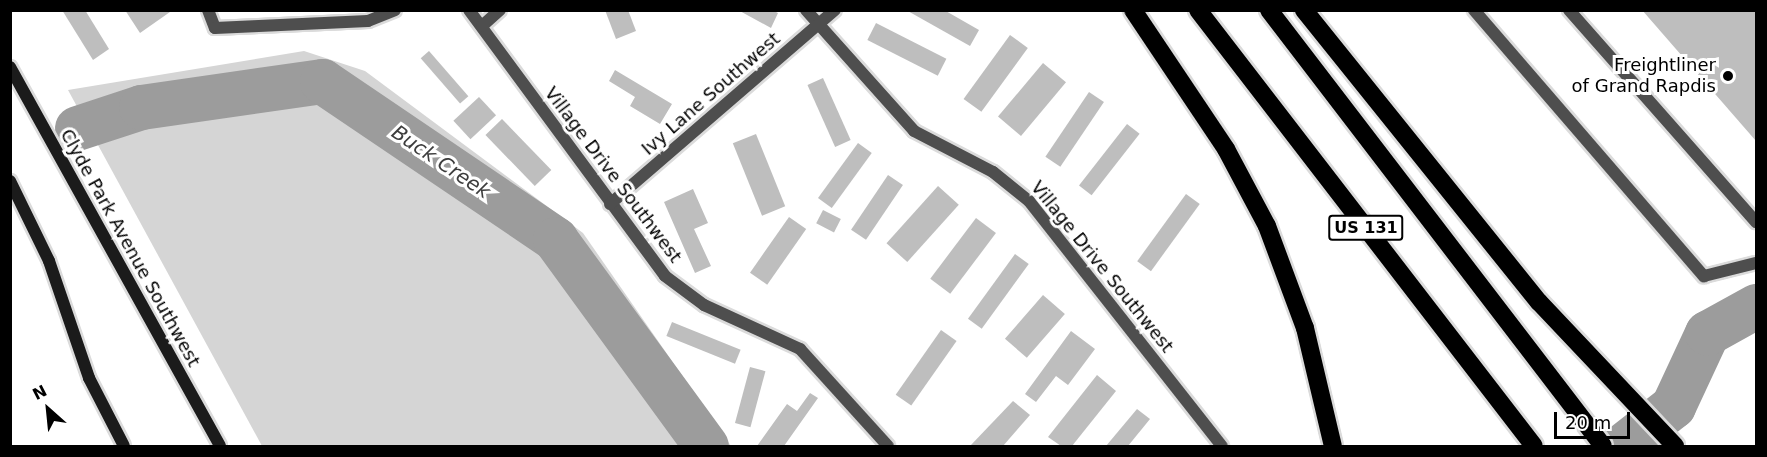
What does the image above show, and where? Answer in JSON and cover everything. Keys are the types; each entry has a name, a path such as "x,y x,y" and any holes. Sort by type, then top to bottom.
{"highway":[{"path":"1133,10 1254,197 1305,328 1333,447"},
{"name":"US 131","path":"1198,10 1534,447"},
{"name":"US 131","path":"1269,10 1598,440"},
{"path":"1304,10 1539,302 1675,447"}],"main road":[{"name":"Clyde Park Avenue Southwest","path":"10,67 220,447"},
{"path":"10,181 49,261 89,378 124,447"}],"street":[{"path":"208,10 215,28 368,21 395,10"},
{"name":"Village Drive Southwest","path":"470,10 610,204 673,284 704,305 800,350 888,447"},
{"path":"482,26 500,10"},
{"name":"Village Drive Southwest","path":"806,10 914,131 993,172 1029,201 1222,447"},
{"name":"Ivy Lane Southwest","path":"610,204 835,10"},
{"path":"1474,10 1704,276 1756,263"},
{"path":"1569,10 1756,222"}],"shaded area":[{"path":"304,51 365,71 583,233 731,446 262,446 68,90"}],"building":[{"path":"62,10 85,10 109,49 93,60"},
{"path":"125,10 168,10 170,12 140,33"},
{"path":"605,10 628,10 636,31 616,39"},
{"path":"738,10 772,10 778,13 771,28"},
{"path":"906,10 944,10 979,30 970,46"},
{"name":"Freightliner of Grand Rapdis","path":"1642,10 1756,10 1756,141"},
{"path":"876,23 946,59 938,76 867,40"},
{"path":"1010,35 1028,48 981,112 964,99"},
{"path":"429,51 468,96 460,103 421,58"},
{"path":"1043,63 1066,82 1021,136 998,117"},
{"path":"615,70 672,104 660,124 630,106 635,97 609,81"},
{"path":"823,78 851,140 835,147 807,85"},
{"path":"1089,92 1104,102 1060,167 1045,157"},
{"path":"479,97 496,115 470,139 453,121"},
{"path":"502,119 551,170 535,186 485,135"},
{"path":"1127,124 1140,134 1092,195 1079,185"},
{"path":"756,134 785,206 762,216 733,143"},
{"path":"858,143 872,153 832,208 818,198"},
{"path":"888,175 903,185 866,240 851,230"},
{"path":"938,186 959,205 907,262 886,243"},
{"path":"693,189 708,223 694,229 711,266 695,273 664,202"},
{"path":"1186,194 1200,204 1151,271 1137,261"},
{"path":"823,210 841,219 834,232 816,223"},
{"path":"789,217 806,229 767,285 750,273"},
{"path":"976,218 996,233 950,294 930,279"},
{"path":"1015,254 1029,264 982,329 968,319"},
{"path":"1043,295 1065,314 1027,358 1005,339"},
{"path":"672,322 741,350 735,364 666,336"},
{"path":"941,330 957,341 911,406 896,395"},
{"path":"1071,331 1095,349 1068,385 1056,376 1036,402 1025,394"},
{"path":"750,367 765,371 750,427 735,423"},
{"path":"1097,375 1116,391 1072,446 1061,446 1048,437"},
{"path":"810,393 818,398 784,446 757,446 787,404 797,411"},
{"path":"1013,401 1030,415 1003,446 970,446"},
{"path":"1137,409 1150,419 1128,446 1106,446"}],"waterway":[{"name":"Buck Creek","path":"77,128 141,107 322,81 555,239 706,446"},
{"name":"Buck Creek","path":"1622,446 1673,406 1707,333 1756,306"}],"place":[{"name":"Freightliner of Grand Rapdis","path":"1728,76"}]}
